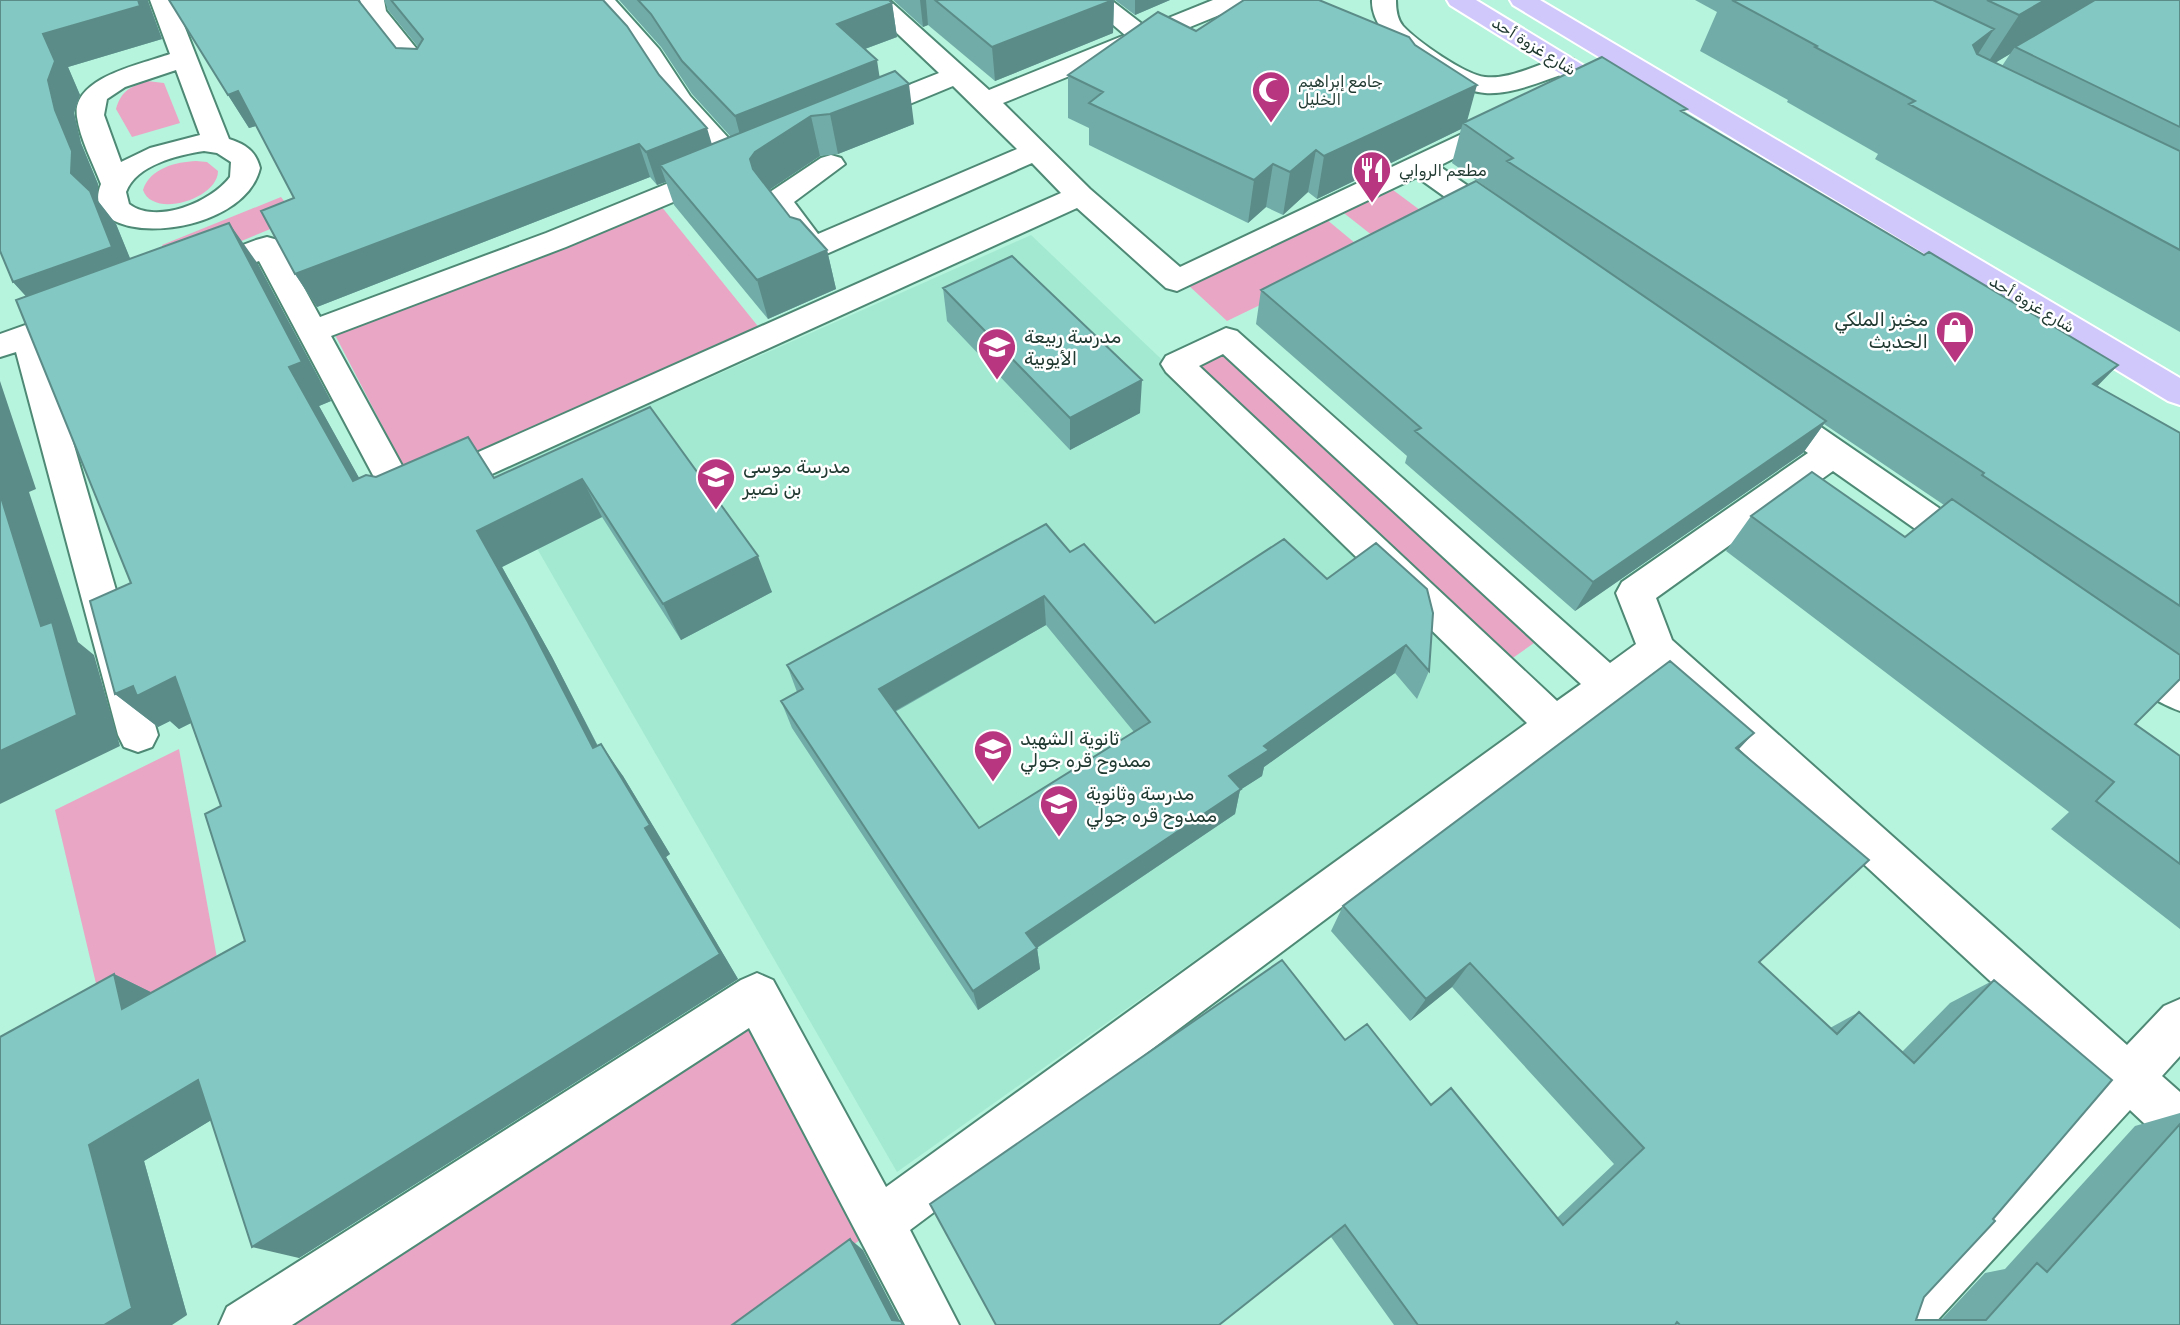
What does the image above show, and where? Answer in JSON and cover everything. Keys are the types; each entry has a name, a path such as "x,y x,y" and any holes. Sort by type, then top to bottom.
{"main road":[{"name":"شارع غزوة أحد","path":"1459,0 1638,110"},
{"name":"شارع غزوة أحد","path":"1522,0 2180,393"}],"street":[{"path":"162,0 217,144"},
{"path":"372,0 374,12 424,74"},
{"path":"313,331 556,240 752,160 680,101 650,54 601,0"},
{"path":"874,0 985,101 1080,195 1177,281 1419,165 1577,73"},
{"path":"1096,0 1144,38"},
{"path":"985,101 1235,0"},
{"path":"1384,0 1383,9 1393,29 1439,63 1484,86 1577,73"},
{"path":"116,185 90,116 95,96 116,81 185,58"},
{"path":"841,123 957,75"},
{"path":"189,144 217,144 233,148 243,155 248,164 239,187 208,209 144,233 116,207 112,197 116,185 139,162 189,144"},
{"path":"831,164 777,200 813,248 1036,151"},
{"path":"1419,165 1522,237"},
{"path":"171,283 267,247 403,500 1080,195"},
{"path":"111,305 13,341 138,735"},
{"path":"1555,725 1177,364 1226,339 1609,685"},
{"path":"1741,389 2001,570"},
{"path":"1833,453 1635,593 1657,650 2127,1079 2180,1124"},
{"path":"2102,640 2180,694"},
{"path":"878,1223 1657,650"},
{"path":"245,1325 757,996 933,1325"},
{"path":"1897,1325 2180,1022"}],"shaded area":[{"path":"147,81 164,83 180,123 132,137 116,109 127,90"},
{"path":"207,162 218,171 208,190 184,202 171,204 149,199 143,190 151,176 172,165"},
{"path":"1389,187 1436,222 1387,247 1340,210"},
{"path":"281,197 297,218 176,268 162,245"},
{"path":"661,206 761,330 412,483 334,333"},
{"path":"1326,219 1367,253 1227,321 1187,284"},
{"path":"1031,235 1537,717 897,1172 494,474"},
{"path":"1223,348 1544,636 1507,662 1187,366"},
{"path":"179,749 221,980 107,1030 55,810"},
{"path":"752,1020 867,1235 741,1325 266,1325"}],"building":[{"path":"0,0 138,0 140,6 43,34 55,61 48,80 55,110 72,151 71,173 90,191 112,247 13,282 0,251"},
{"path":"169,0 358,0 396,48 417,49 423,39 391,0 603,0 627,26 659,75 707,128 646,152 639,144 295,274 261,211 294,198 238,91 228,95"},
{"path":"638,0 889,0 892,3 837,24 877,60 735,116 682,61 651,14"},
{"path":"935,0 1113,0 992,47"},
{"name":"جامع إبراهيم الخليل","path":"1244,0 1319,0 1409,37 1415,45 1477,85 1324,156 1316,150 1290,172 1273,164 1254,180 1089,103 1103,92 1068,75 1158,12 1196,31"},
{"path":"1732,0 1933,0 1994,29 1973,45 1977,54 2180,151 2180,250 1909,104 1915,101"},
{"path":"1987,0 2045,0 2019,15"},
{"path":"2095,0 2180,0 2180,127 2015,47"},
{"path":"1602,57 1687,109 1681,111 1924,255 1929,252 2118,365 2093,384 2180,433 2180,606 1982,475 1984,473 1507,161 1513,158 1463,123"},
{"path":"895,71 909,84 830,114 811,116 755,152 750,159 753,169 790,217 800,220 827,250 757,280 660,165"},
{"path":"1476,181 1826,421 1593,582 1415,431 1421,428 1261,290"},
{"path":"229,223 302,362 289,367 353,481 366,475 376,477 468,437 494,478 650,407 758,556 663,604 582,479 477,531 593,748 601,744 650,825 645,828 720,954 252,1247 198,1080 89,1145 132,1308 104,1325 0,1325 0,1037 114,974 122,1009 245,941 205,814 221,806 175,677 137,696 133,686 115,694 90,601 131,583 16,300"},
{"path":"1012,256 1142,380 1070,418 943,288"},
{"path":"1812,472 1905,537 1952,499 2180,655 2180,679 2135,724 2180,756 2180,864 2096,801 2114,782 1751,516"},
{"path":"0,494 41,626 52,622 77,715 0,751"},
{"path":"1046,524 1070,552 1084,544 1155,623 1284,539 1327,579 1376,543 1427,589 1433,613 1429,671 1406,645 1264,746 1269,750 1229,776 1241,789 1026,933 1037,948 973,991 781,701 803,689 787,665","holes":["1044,596 1150,722 979,828 879,689"]},
{"path":"1670,661 1754,733 1736,748 1869,860 1759,962 1837,1034 1859,1012 1914,1063 1994,980 2112,1080 1993,1219 1995,1221 1924,1297 1916,1320 1986,1320 2037,1263 2047,1272 2180,1124 2180,1325 1680,1325 1677,1322 1675,1325 1418,1325 1345,1225 1219,1325 996,1325 930,1204 1282,960 1345,1040 1367,1024 1431,1105 1451,1088 1563,1225 1644,1148 1470,963 1426,999 1343,906"},
{"path":"850,1239 892,1320 901,1321 903,1325 732,1325"}],"place":[{"name":"جامع إبراهيم الخليل","path":"1271,124"},
{"name":"مطعم الروابي","path":"1372,204"},
{"name":"مخبز الملكي الحديث","path":"1955,364"},
{"name":"مدرسة ربيعة الأيوبية","path":"997,381"},
{"name":"مدرسة موسى بن نصير","path":"716,511"},
{"name":"ثانوية الشهيد ممدوح قره جولي","path":"993,783"},
{"name":"مدرسة وثانوية ممدوح قره جولي","path":"1059,838"}]}
